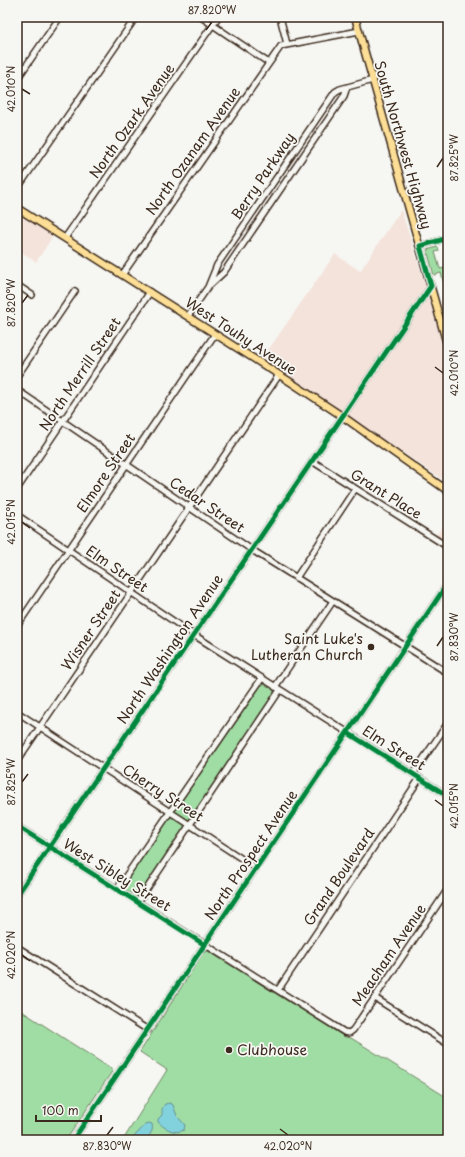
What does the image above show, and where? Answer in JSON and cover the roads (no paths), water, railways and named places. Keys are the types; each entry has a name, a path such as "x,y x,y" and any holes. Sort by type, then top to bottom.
{"main road":[{"name":"South Northwest Highway","path":"355,17 447,340 448,348"},
{"name":"West Touhy Avenue","path":"17,208 188,316 342,416 448,491"}],"street":[{"path":"17,79 60,17"},
{"path":"17,189 136,17"},
{"path":"201,17 269,63"},
{"name":"North Ozark Avenue","path":"65,238 218,17"},
{"path":"280,17 287,44 359,30"},
{"name":"North Ozanam Avenue","path":"122,275 281,46 287,44"},
{"name":"Berry Parkway","path":"208,287 217,265 335,92 373,80"},
{"name":"Berry Parkway","path":"188,316 208,287 224,272 344,96 347,87"},
{"path":"420,246 448,238"},
{"path":"17,285 32,295"},
{"name":"North Washington Avenue","path":"17,895 431,286"},
{"path":"17,376 75,291"},
{"name":"North Merrill Street","path":"17,489 150,292"},
{"name":"Elmore Street","path":"17,626 215,334"},
{"name":"Wisner Street","path":"17,760 279,375"},
{"name":"Cedar Street","path":"17,390 252,550 448,673"},
{"name":"Grant Place","path":"312,461 448,547"},
{"path":"296,578 356,489"},
{"name":"Elm Street","path":"17,515 194,635 448,796"},
{"name":"North Prospect Avenue","path":"73,1140 448,583"},
{"path":"138,902 333,601"},
{"path":"117,890 262,678"},
{"name":"Cherry Street","path":"17,712 256,868"},
{"path":"413,774 448,723"},
{"name":"Grand Boulevard","path":"278,990 420,778"},
{"name":"West Sibley Street","path":"17,826 344,1032 349,1033"},
{"name":"Meacham Avenue","path":"349,1033 354,1030 448,889"},
{"path":"17,947 148,1030"},
{"path":"375,998 446,1042 448,1035"}],"water":[{"path":"170,1103 173,1105 177,1116 185,1125 184,1130 177,1132 173,1131 158,1122 165,1104"},
{"path":"146,1124 152,1124 152,1129 147,1140 131,1140"}],"place":[{"name":"Saint Luke's Lutheran Church","path":"371,647"},
{"name":"Clubhouse","path":"229,1050"}]}
